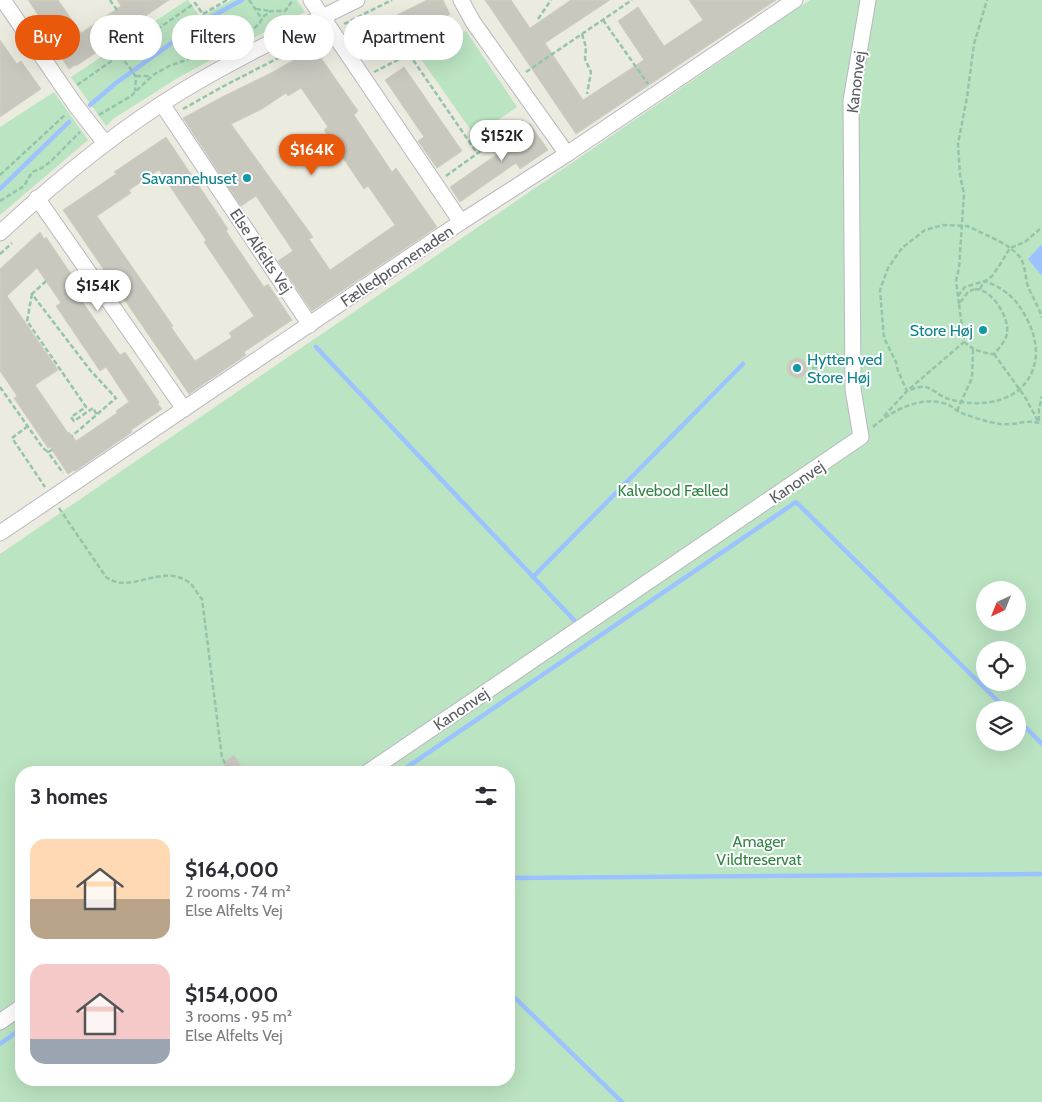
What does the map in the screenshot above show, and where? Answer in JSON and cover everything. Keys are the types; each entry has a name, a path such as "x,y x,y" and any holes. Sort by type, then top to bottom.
{"street":[{"path":"3,0 76,106 105,143"},
{"path":"311,0 320,15"},
{"path":"328,15 357,0"},
{"path":"461,0 474,22 567,154"},
{"name":"Fælledpromenaden","path":"0,533 794,0"},
{"name":"Kanonvej","path":"377,766 861,438 853,389 851,101 868,0"},
{"path":"334,35 462,222"},
{"path":"0,232 37,198 105,143 162,104 213,73 264,47"},
{"name":"Else Alfelts Vej","path":"162,104 310,324"},
{"path":"37,198 184,409"},
{"path":"0,1022 15,1011"}],"path":[{"path":"110,0 117,10"},
{"path":"162,25 195,1 203,14 228,0"},
{"path":"249,0 262,19"},
{"path":"256,9 271,12 285,11 293,0"},
{"path":"538,19 551,0"},
{"path":"514,80 632,0"},
{"path":"987,0 974,44 968,97 958,144 960,175 964,194 959,268 956,281 964,342 972,349 982,353 994,354 1019,388 1040,424"},
{"path":"254,28 264,16 271,12"},
{"path":"603,20 655,95"},
{"path":"463,27 474,22"},
{"path":"582,34 586,47 585,59 591,72 587,94"},
{"path":"0,175 76,106 76,86 113,60"},
{"path":"123,60 136,76 134,93"},
{"path":"99,115 134,93 152,76 187,60"},
{"path":"364,77 397,60"},
{"path":"413,60 477,154"},
{"path":"136,76 152,76"},
{"path":"436,183 536,111"},
{"path":"0,200 24,186 32,172 50,162 81,131"},
{"path":"907,391 884,338 880,290 894,257 924,230 943,225 961,226 974,229 1010,248 1020,258 1026,273 1028,288 1036,300 1042,318"},
{"path":"958,296 965,286 985,281 992,276 1010,248 1025,242 1042,227"},
{"path":"907,391 921,387 928,388 948,399 971,404 996,402 1019,388 1030,377 1036,349 1031,328 1016,301 1007,292 985,281"},
{"path":"959,304 968,292 980,289 985,281"},
{"path":"46,282 32,294 27,322 86,407 71,417 74,421 93,408 97,415"},
{"path":"980,289 995,301 1007,325 1007,335 1002,345 994,354"},
{"path":"32,294 90,370 116,398 72,436"},
{"path":"861,438 884,417 907,391 964,342"},
{"path":"812,368 830,365 845,346 853,347"},
{"path":"957,411 972,378 972,349"},
{"path":"0,387 43,448 50,451 71,485"},
{"path":"1040,424 1039,409 1042,396"},
{"path":"884,417 905,407 933,402 948,404 957,411 1000,424 1040,424"},
{"path":"28,426 12,438 106,577 113,582 125,584 168,574 188,581 202,599 222,758 226,766"}],"green space":[{"path":"188,0 199,15 172,15 172,60 210,60 176,79 113,119 106,126 71,77 97,60 162,60 162,17"},
{"path":"232,0 297,0 305,12 299,15 264,15 264,32 254,38 254,15 204,15"},
{"name":"Kalvebod Fælled","path":"810,0 1042,0 1042,1102 0,1102 0,554"},
{"path":"466,31 517,107 475,136 422,60 463,60 463,32"},
{"path":"54,92 88,140 0,215 0,127"}],"water":[{"path":"1042,244 1042,276 1028,259"}],"building":[{"path":"28,0 58,0 68,15 38,15"},
{"path":"117,0 169,0 147,15 108,15 121,6"},
{"path":"427,0 443,0 450,14 448,15 397,15"},
{"path":"485,0 511,0 530,28 571,0 610,0 545,43 583,100 644,60 618,21 638,7 664,46 703,20 689,0 776,0 576,134"},
{"path":"90,27 90,57 69,69 63,60 80,60 80,32 81,33"},
{"path":"0,40 17,64 21,61 41,89 0,117"},
{"name":"Savannehuset","path":"294,60 322,60 358,111 354,115 392,172 396,168 437,227 312,311 278,261 293,251 256,196 241,206 183,118","holes":["301,88 328,127 324,130 364,189 368,186 395,225 330,270 309,239 313,237 231,124 262,109 286,93 288,96"]},
{"path":"404,67 462,151 437,168 418,141 424,137 385,80"},
{"path":"530,124 548,150 520,169 516,163 460,202 450,187 506,148 503,143"},
{"path":"166,137 228,229 226,231 264,287 268,284 292,320 244,352 246,355 189,394 63,210 116,174 114,172","holes":["159,170 206,240 204,242 254,316 229,333 232,337 195,361 97,216 131,193 129,190"]},
{"path":"40,232 44,239 46,237 82,290 77,294 120,355 125,352 162,409 131,430 132,432 68,474 14,398 17,396 0,371 0,269","holes":["37,268 61,303 56,306 100,371 106,367 129,402 116,411 117,413 76,441 68,433 35,385 58,370 7,296"]},
{"name":"Hytten ved Store Høj","path":"797,358 804,361 807,368 804,375 797,378 790,375 787,368 790,361"},
{"path":"234,755 241,766 225,766 223,763"}],"waterway":[{"path":"214,15 242,0"},
{"path":"90,105 116,83 172,43"},
{"path":"0,189 69,122"},
{"path":"316,347 574,620"},
{"path":"533,577 743,364"},
{"path":"409,766 796,502 998,701"},
{"path":"1026,728 1042,744"},
{"path":"515,878 1042,874"},
{"path":"515,998 622,1102"},
{"path":"0,1044 15,1033"}],"place":[{"name":"Savannehuset","path":"247,178"},
{"name":"Store Høj","path":"983,330"},
{"name":"Hytten ved Store Høj","path":"797,368"}],"park label":[{"name":"Amager Vildtreservat","path":"759,850"}]}
